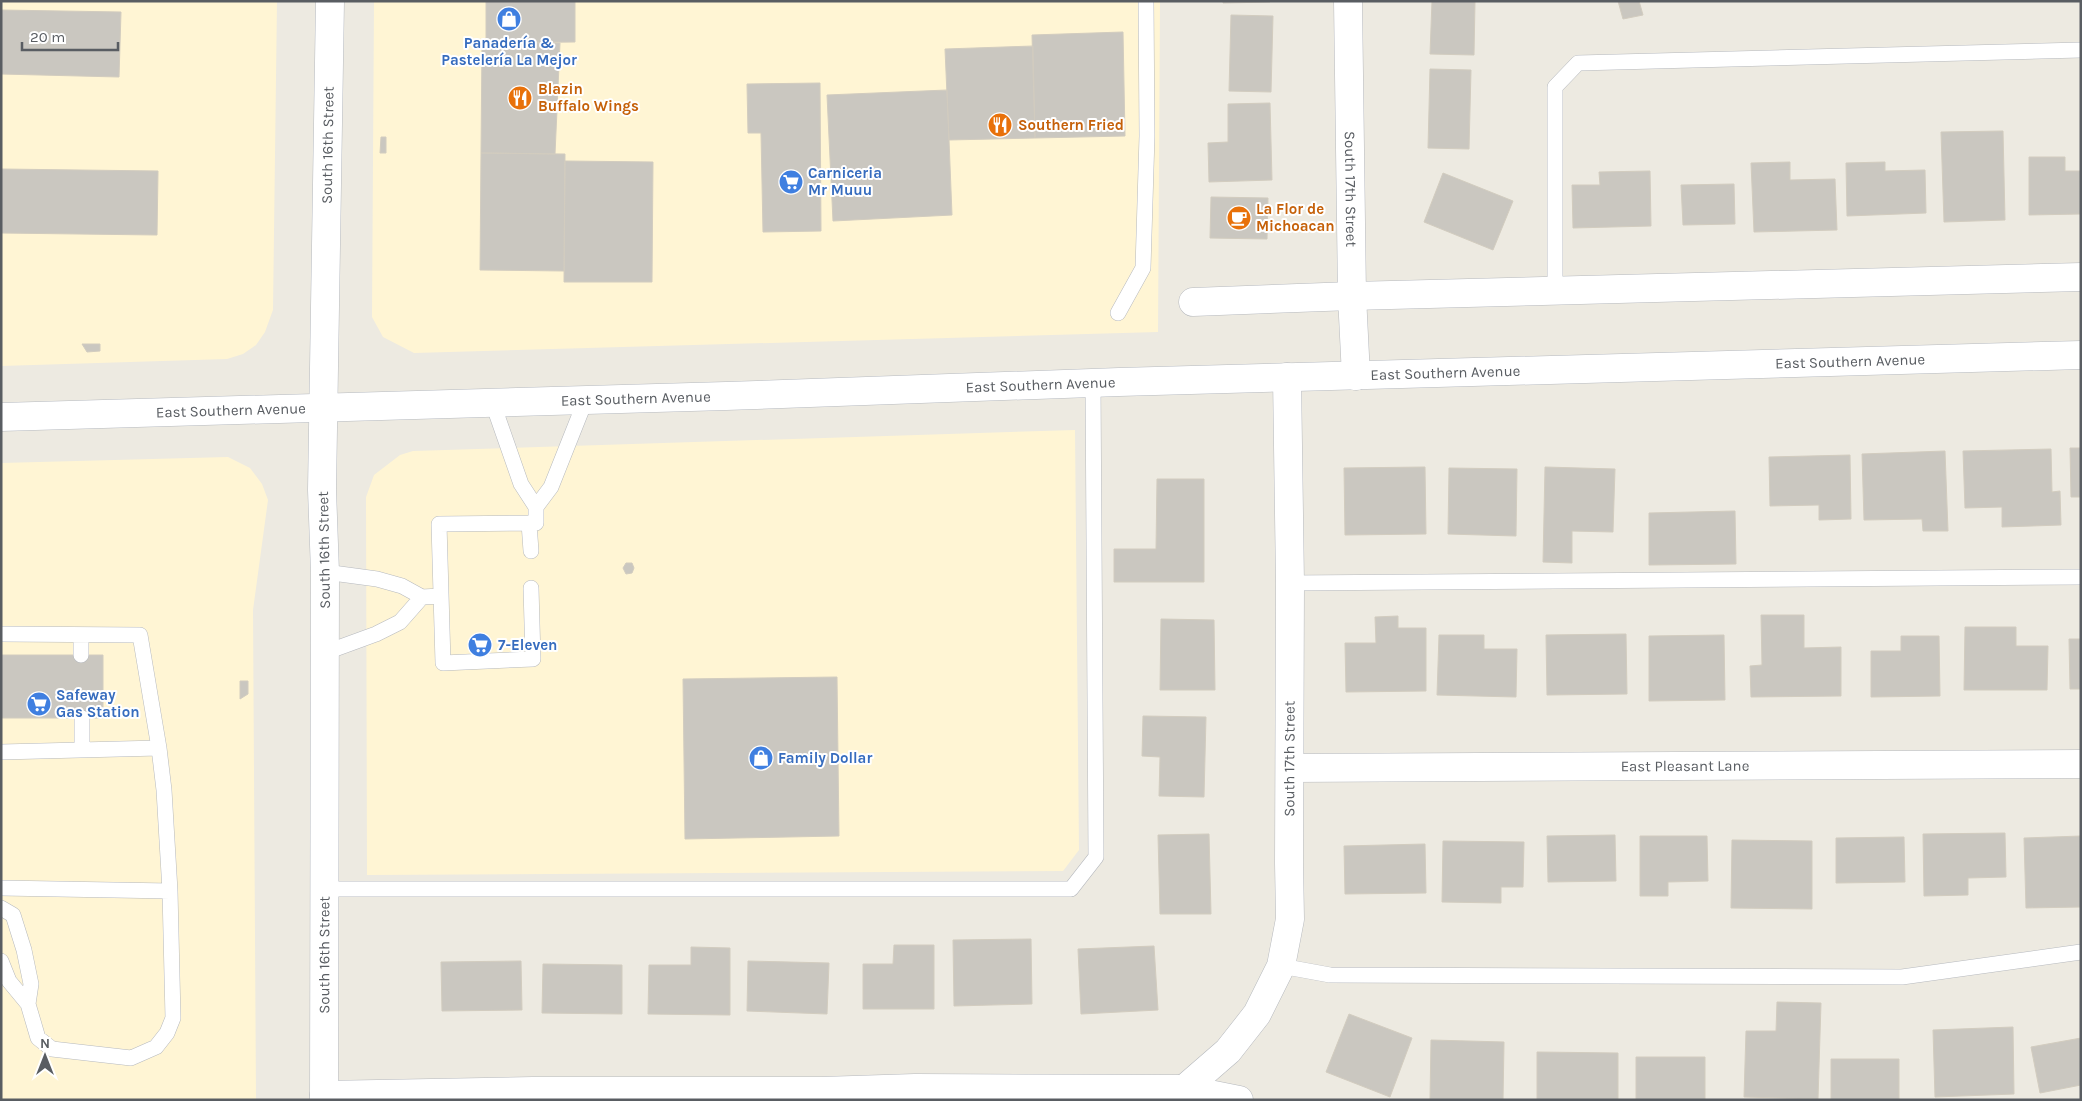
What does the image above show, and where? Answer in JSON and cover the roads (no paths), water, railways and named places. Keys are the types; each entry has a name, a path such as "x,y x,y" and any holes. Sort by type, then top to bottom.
{"street":[{"name":"South 16th Street","path":"324,1097 325,572 322,490 330,1"},
{"name":"South 17th Street","path":"1348,1 1352,296 1356,376"},
{"path":"1193,302 2081,276"},
{"name":"East Southern Avenue","path":"1,417 1287,377 2081,355"},
{"name":"South 17th Street","path":"1179,1094 1228,1051 1257,1014 1280,966 1290,919 1290,583 1287,377"},
{"name":"East Pleasant Lane","path":"1290,768 2081,764"},
{"path":"324,1097 729,1095 822,1091 915,1094 1179,1094 1239,1100"}],"lane":[{"path":"1118,313 1143,268 1147,136 1146,1"},
{"path":"1555,290 1555,87 1578,63 2081,50"},
{"path":"325,889 1071,889 1096,857 1093,383"},
{"path":"536,507 551,486 586,399"},
{"path":"492,402 521,484 536,507 536,523 439,524 442,663 533,659 531,588"},
{"path":"529,523 530,551"},
{"path":"325,572 377,579 402,586 422,597 441,596"},
{"path":"1290,583 2081,577"},
{"path":"324,654 376,634 400,622 422,597"},
{"path":"1,634 140,635 164,790 170,890 173,1018 166,1033 156,1047 132,1058 52,1049 38,1038 28,1004 9,982 1,961"},
{"path":"81,635 81,654"},
{"path":"82,718 82,750"},
{"path":"1,752 159,748"},
{"path":"1,888 170,890"},
{"path":"1,908 13,915 24,950 31,984 28,1004"},
{"path":"1280,966 1330,975 1902,977 2081,952"}],"place":[{"name":"Panadería & Pastelería La Mejor","path":"509,19"},
{"name":"Blazin Buffalo Wings","path":"520,98"},
{"name":"Southern Fried","path":"1000,125"},
{"name":"Carniceria Mr Muuu","path":"791,182"},
{"name":"La Flor de Michoacan","path":"1239,218"},
{"name":"7-Eleven","path":"480,645"},
{"name":"Safeway Gas Station","path":"39,704"},
{"name":"Family Dollar","path":"761,758"}]}
